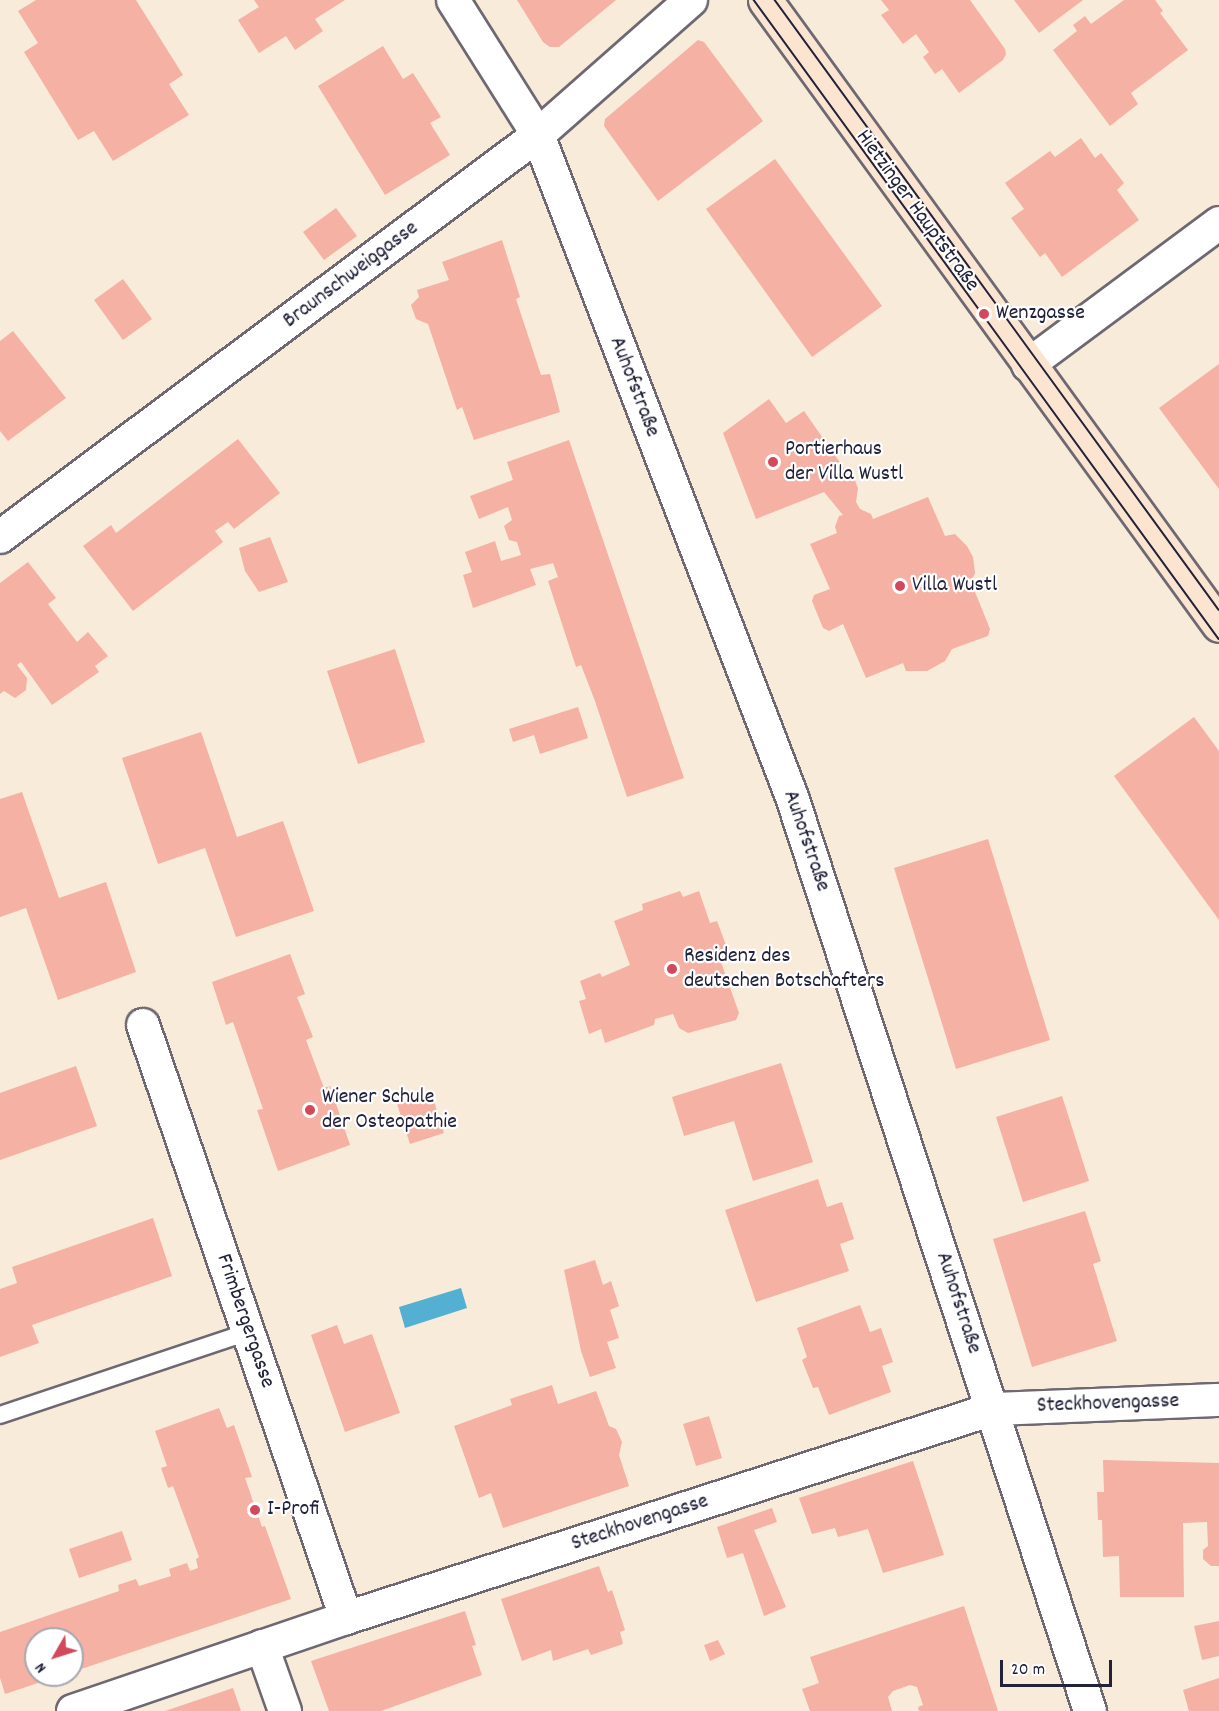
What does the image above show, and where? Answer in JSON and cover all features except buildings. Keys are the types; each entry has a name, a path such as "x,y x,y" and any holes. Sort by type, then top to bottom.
{"main road":[{"name":"Hietzinger Hauptstraße","path":"765,0 1219,625"}],"street":[{"name":"Auhofstraße","path":"453,0 538,135 792,797 1090,1711"},
{"name":"Braunschweiggasse","path":"0,537 538,135 691,0"},
{"path":"1028,365 1219,224"},
{"name":"Frimbergergasse","path":"142,1025 346,1618"},
{"name":"Steckhovengasse","path":"73,1711 346,1618 993,1409 1219,1400"},
{"path":"262,1646 285,1711"}],"lane":[{"path":"0,1415 248,1332"}],"water":[{"path":"461,1288 467,1308 405,1328 399,1307"}],"tram line":[{"path":"754,0 1219,639"},
{"path":"775,0 1219,610"}],"place":[{"name":"Wenzgasse","path":"984,314"},
{"name":"Portierhaus der Villa Wustl","path":"773,462"},
{"name":"Villa Wustl","path":"900,586"},
{"name":"Residenz des deutschen Botschafters","path":"672,969"},
{"name":"Wiener Schule der Osteopathie","path":"310,1110"},
{"name":"I-Profi","path":"255,1510"}]}
